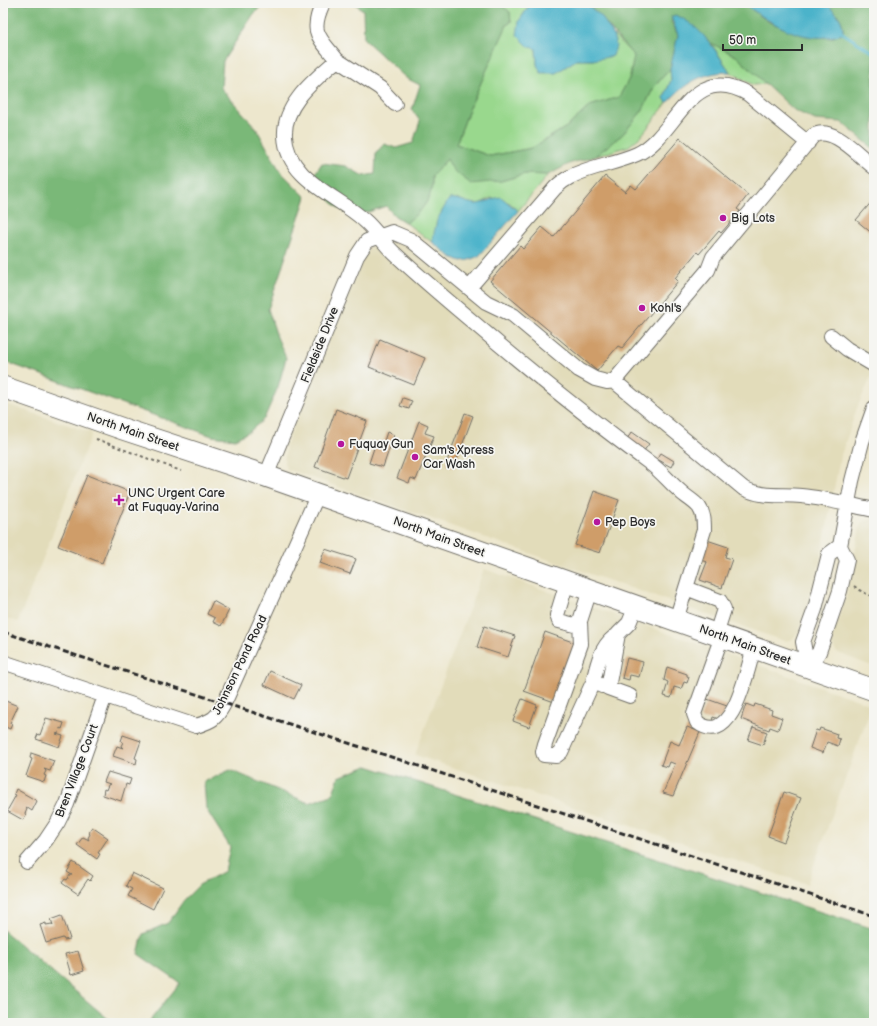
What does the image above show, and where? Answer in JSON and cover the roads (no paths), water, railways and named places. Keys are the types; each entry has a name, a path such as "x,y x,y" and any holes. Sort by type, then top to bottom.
{"highway":[{"name":"North Main Street","path":"3,387 318,494 874,690"}],"street":[{"path":"323,3 317,17 316,31 337,60 380,88 395,104"},
{"path":"337,60 311,83 288,117 285,127 286,146 289,155 303,174 318,188 386,233 411,240 486,302 513,315 579,370 595,379 607,382 614,381 708,270 713,257 808,143 819,133 827,132 836,137 874,168"},
{"path":"469,288 554,188 570,177 637,154 651,146 691,98 706,89 729,86 740,89 808,143"},
{"path":"386,233 392,252 439,294 551,387 662,472 678,490 699,508 704,519 704,530 676,620"},
{"name":"Fieldside Drive","path":"266,476 357,256 367,240 386,233"},
{"path":"832,336 847,349 874,365"},
{"path":"614,381 743,488 760,496 800,496 874,510"},
{"path":"808,668 819,652 840,591 847,560 840,546 862,442 874,408"},
{"name":"Johnson Pond Road","path":"3,662 196,726 208,722 217,717 318,494"},
{"path":"808,668 803,642 815,609 829,554 840,546"},
{"path":"567,582 557,615 559,621 575,625 580,621"},
{"path":"686,588 720,601 724,609 719,635 694,714 697,722 707,727 718,727 725,723 732,714 754,648"},
{"path":"590,590 580,621 581,644 545,744 543,752 544,755 556,756 561,752 593,682 599,657 609,641 629,623 636,606"},
{"path":"608,688 618,634"},
{"path":"593,682 630,696"},
{"name":"Bren Village Court","path":"27,862 46,840 58,822 67,804 105,696"}],"water":[{"path":"531,3 585,3 601,16 613,34 616,46 613,56 593,60 576,60 556,73 541,73 537,65 536,49 529,47 517,35 519,21"},
{"path":"743,3 826,3 841,20 843,34 829,37 802,35 777,25"},
{"path":"675,15 692,25 707,39 730,72 711,74 695,80 688,84 667,103 664,98 671,80 670,69 678,35 671,17"},
{"path":"501,197 518,211 479,256 461,261 451,257 432,242 437,220 449,199 456,199 477,204"}],"waterway":[{"path":"585,8 589,3"},
{"path":"841,32 874,53"}],"railway":[{"path":"3,632 370,750 874,916"}],"place":[{"name":"Big Lots","path":"723,218"},
{"name":"Kohl's","path":"642,308"},
{"name":"Fuquay Gun","path":"341,444"},
{"name":"Sam's Xpress Car Wash","path":"415,457"},
{"name":"UNC Urgent Care at Fuquay-Varina","path":"119,500"},
{"name":"Pep Boys","path":"597,522"}]}
